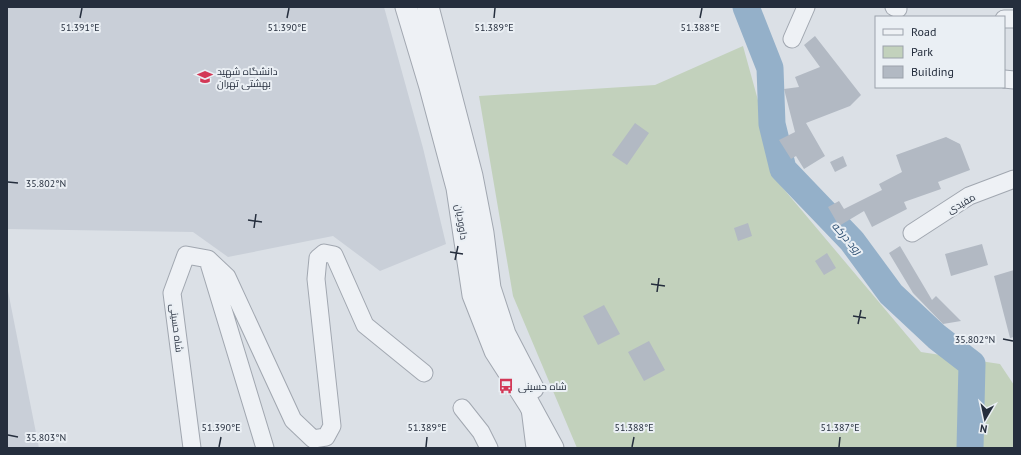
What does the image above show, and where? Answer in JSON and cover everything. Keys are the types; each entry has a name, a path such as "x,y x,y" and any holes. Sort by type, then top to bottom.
{"street":[{"name":"داوودیان","path":"406,7 430,87 457,188 473,295 495,351 534,401 566,448"},
{"name":"داوودیان","path":"428,7 472,176 483,233 490,288 505,334 554,448"},
{"path":"792,39 806,7"},
{"name":"مفیدی","path":"912,233 969,196 1014,179"},
{"name":"شاه حسینی","path":"192,448 172,293 186,255 208,260 227,277 293,420 313,439 326,437 332,426 316,279 318,258 324,253 334,255 366,325 424,373"},
{"path":"208,260 265,448"},
{"path":"534,401 535,448"},
{"path":"462,408 481,432 488,448"}],"shaded area":[{"name":"دانشگاه شهید بهشتی تهران","path":"7,7 384,7 423,148 446,244 380,271 333,236 228,257 193,232 7,229"},
{"path":"7,286 39,448 7,448"}],"green space":[{"path":"743,46 782,187 921,352 1000,364 1014,385 1014,448 577,448 513,296 479,96 655,85"}],"building":[{"path":"815,36 861,95 850,106 806,123 825,156 804,169 796,156 791,159 779,140 795,132 784,89 799,87 795,77 820,67 804,45"},
{"path":"635,123 649,133 627,165 612,155"},
{"path":"946,137 960,144 970,170 938,182 941,189 904,202 907,209 872,227 864,211 839,226 828,207 839,201 844,209 882,190 879,184 902,172 896,155"},
{"path":"843,156 847,166 835,172 830,162"},
{"path":"748,223 752,236 738,241 734,228"},
{"path":"982,244 988,265 951,276 945,254"},
{"path":"900,246 932,300 936,296 961,321 943,324 913,293 889,253"},
{"path":"827,253 836,268 824,275 815,261"},
{"path":"1014,270 1014,337 1010,338 994,276"},
{"path":"604,305 620,334 598,345 583,316"},
{"path":"649,341 665,370 644,381 628,352"}],"waterway":[{"name":"رود درکه","path":"746,7 770,68 772,124 783,169 852,241 891,294 937,337 972,364 970,448"}],"place":[{"name":"دانشگاه شهید بهشتی تهران","path":"205,77"},
{"name":"شاه حسینی","path":"506,386"}]}
